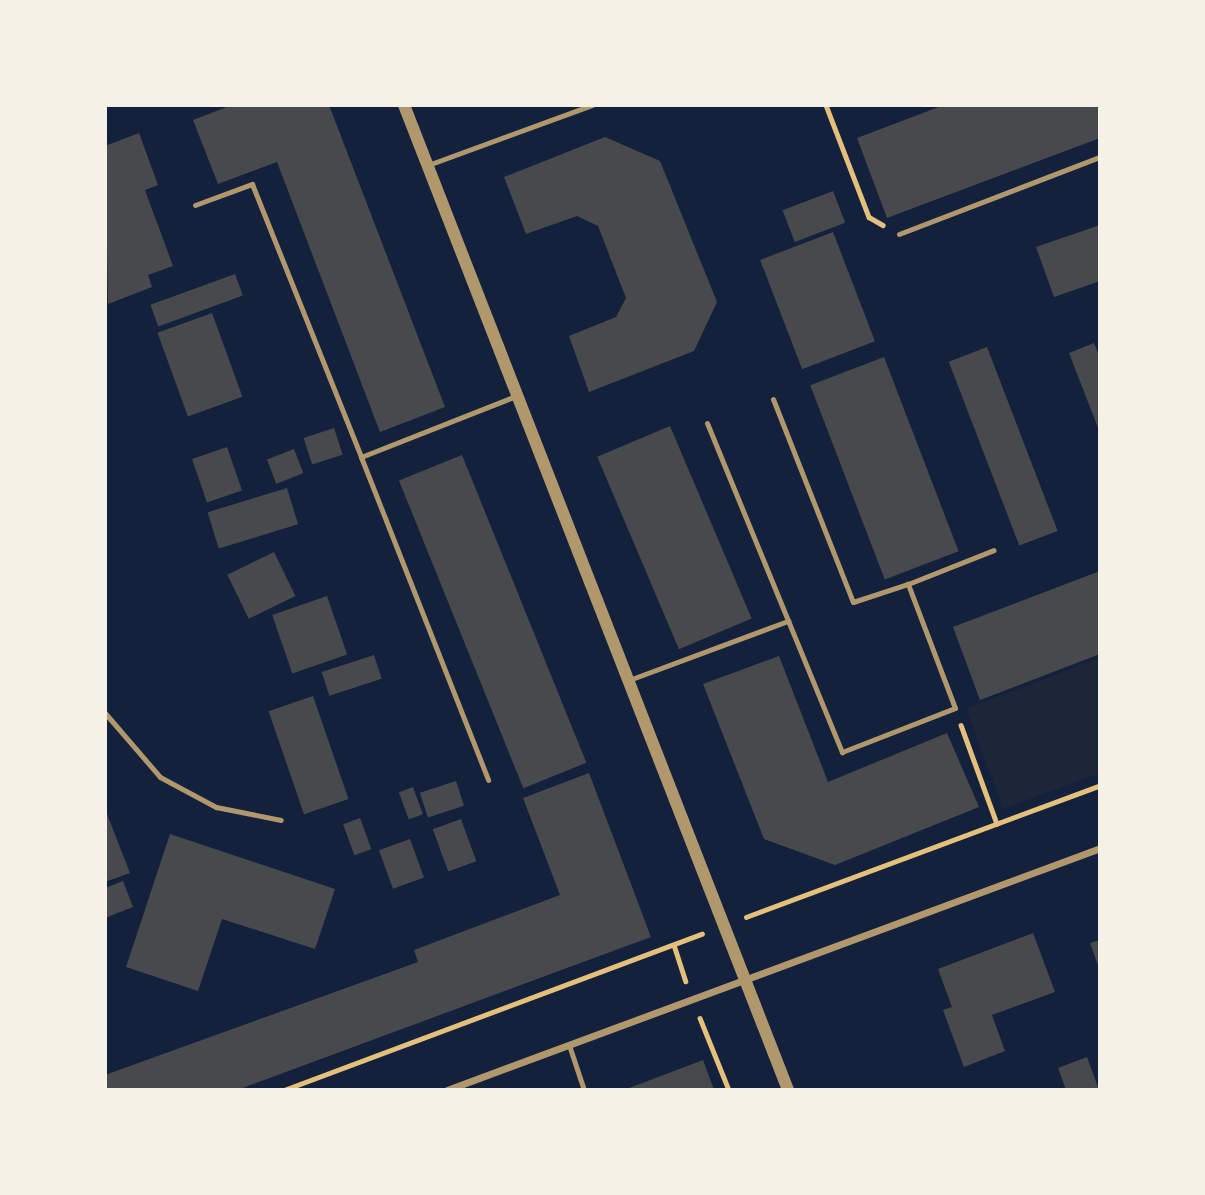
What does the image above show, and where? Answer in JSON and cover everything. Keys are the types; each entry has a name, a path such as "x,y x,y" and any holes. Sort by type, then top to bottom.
{"street":[{"path":"404,105 788,1090"},
{"path":"447,1090 1100,848"}],"lane":[{"path":"428,165 592,105"},
{"path":"899,234 1100,157"},
{"path":"195,205 252,184 488,780"},
{"path":"360,457 518,395"},
{"path":"773,399 853,602 908,584 994,550"},
{"path":"707,423 842,752 955,708 908,584"},
{"path":"629,680 788,621"},
{"path":"105,713 160,777 216,807 281,820"},
{"path":"569,1045 584,1090"}],"path":[{"path":"826,105 869,217 899,234"},
{"path":"955,708 997,824"},
{"path":"284,1090 1100,785"}],"shaded area":[{"path":"1100,658 1100,773 1003,809 966,709"}],"building":[{"path":"232,105 329,105 445,407 380,432 277,162 218,184 193,120"},
{"path":"944,105 1100,105 1100,138 887,218 857,138"},
{"path":"139,133 158,185 145,190 173,266 148,275 152,287 108,304 105,146"},
{"path":"605,137 660,161 717,302 694,351 589,392 569,336 616,317 626,298 598,226 577,216 526,234 504,177"},
{"path":"833,191 845,223 795,242 783,210"},
{"path":"1100,225 1100,281 1054,297 1036,247"},
{"path":"833,232 875,341 802,369 760,260"},
{"path":"235,274 243,296 158,326 150,305"},
{"path":"212,313 242,397 188,416 157,333"},
{"path":"1094,343 1100,358 1100,433 1069,353"},
{"path":"987,347 1058,531 1019,546 949,362"},
{"path":"884,357 959,551 885,579 810,385"},
{"path":"670,426 752,618 679,649 597,457"},
{"path":"334,428 343,455 312,465 304,438"},
{"path":"227,447 242,490 207,503 192,459"},
{"path":"294,449 303,473 276,484 267,459"},
{"path":"462,455 586,763 523,788 399,480"},
{"path":"287,488 298,524 219,549 208,512"},
{"path":"274,552 295,596 249,619 227,575"},
{"path":"1100,571 1100,654 980,700 953,627"},
{"path":"327,596 347,655 292,674 272,615"},
{"path":"374,655 382,679 329,696 322,672"},
{"path":"779,656 828,782 947,733 979,807 835,865 764,839 703,684"},
{"path":"313,696 348,799 304,814 269,711"},
{"path":"589,773 651,937 237,1090 105,1090 105,1075 418,962 414,950 560,895 523,798"},
{"path":"456,781 464,806 428,817 420,793"},
{"path":"413,787 423,814 409,819 399,792"},
{"path":"105,809 130,873 105,882"},
{"path":"360,818 371,849 354,855 343,824"},
{"path":"461,819 476,861 448,872 433,829"},
{"path":"170,834 335,889 315,949 222,919 198,991 126,967"},
{"path":"410,839 424,878 393,889 379,850"},
{"path":"123,881 133,907 105,918 105,888"},
{"path":"1033,933 1055,992 992,1015 1005,1051 964,1067 943,1010 952,1007 938,969"},
{"path":"1100,940 1100,971 1090,943"},
{"path":"1087,1057 1099,1090 1066,1090 1058,1068"},
{"path":"703,1060 714,1090 624,1090"}]}
